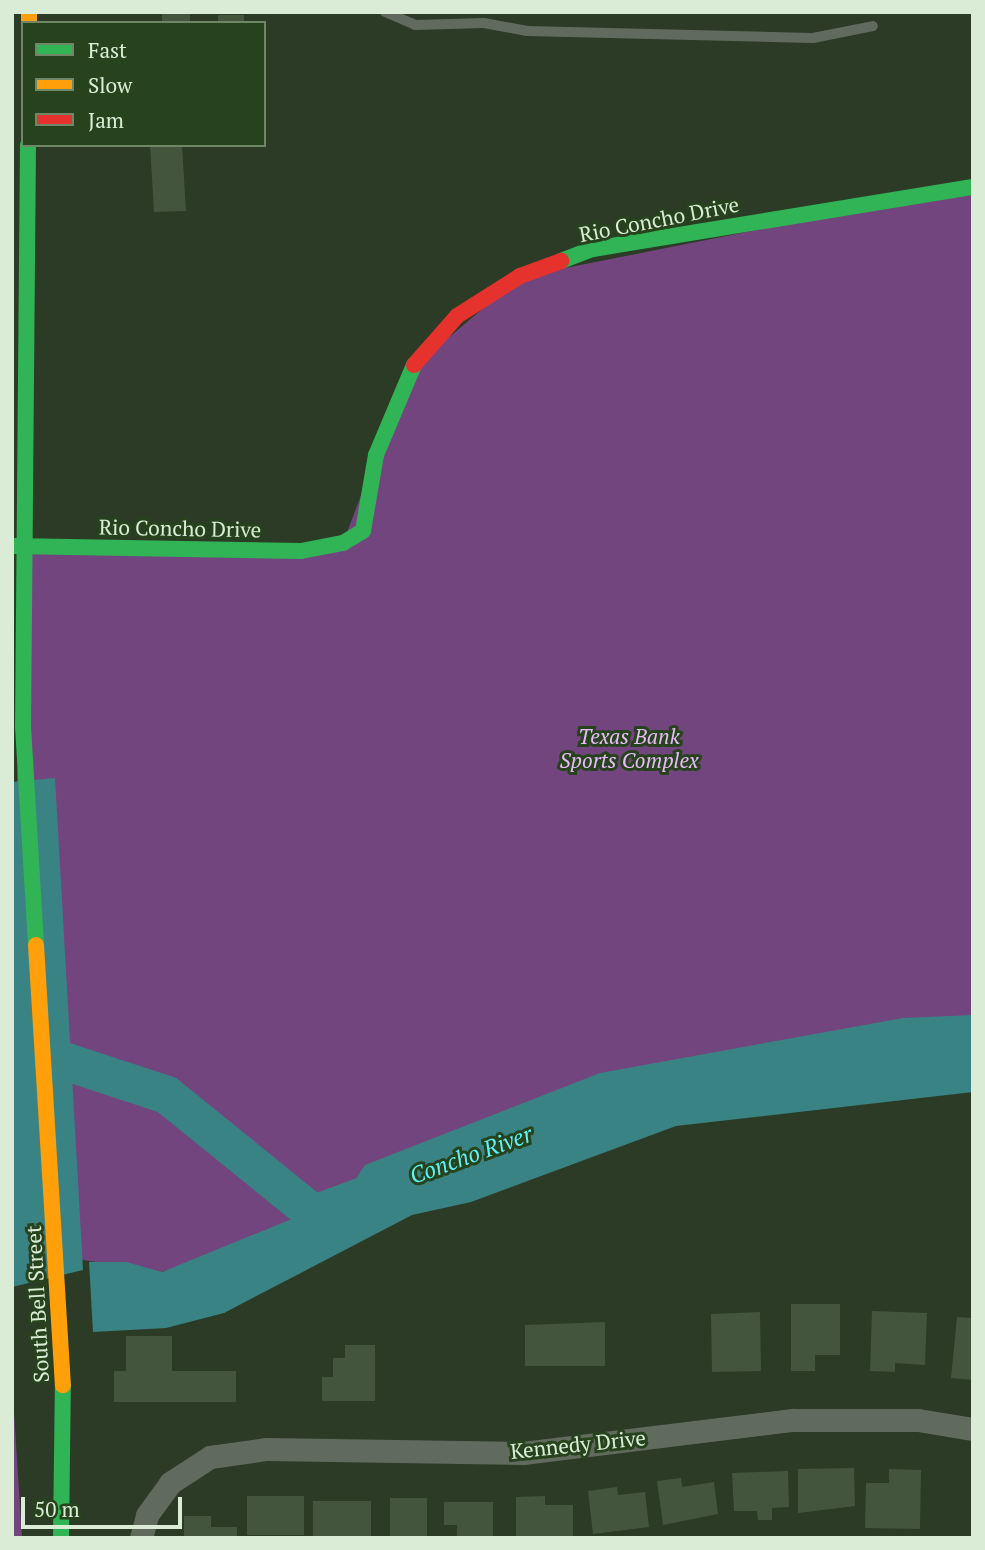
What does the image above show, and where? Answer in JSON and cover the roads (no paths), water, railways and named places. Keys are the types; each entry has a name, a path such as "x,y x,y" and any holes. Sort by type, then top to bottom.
{"main road":[{"name":"South Bell Street","path":"28,147 19,374 23,726 63,1379 61,1538"},
{"name":"Rio Concho Drive","path":"19,546 301,551 343,543 363,531 376,455 407,373 457,316 520,276 593,249 973,187"}],"street":[{"name":"Kennedy Drive","path":"141,1538 147,1515 170,1483 210,1457 266,1449 523,1453 793,1420 918,1420 973,1429"}],"lane":[{"path":"385,12 415,25 484,18 527,31 813,38 873,26"}],"water":[{"path":"55,778 83,1270 12,1287 12,782"},
{"path":"973,1015 973,1092 676,1126 471,1202 412,1215 224,1313 166,1328 93,1332 89,1262 126,1262 162,1272 343,1198 365,1165 600,1073 903,1018"}],"waterway":[{"name":"Concho River","path":"12,1044 167,1095 314,1214 360,1197"}],"park label":[{"name":"Texas Bank Sports Complex","path":"629,748"}]}
